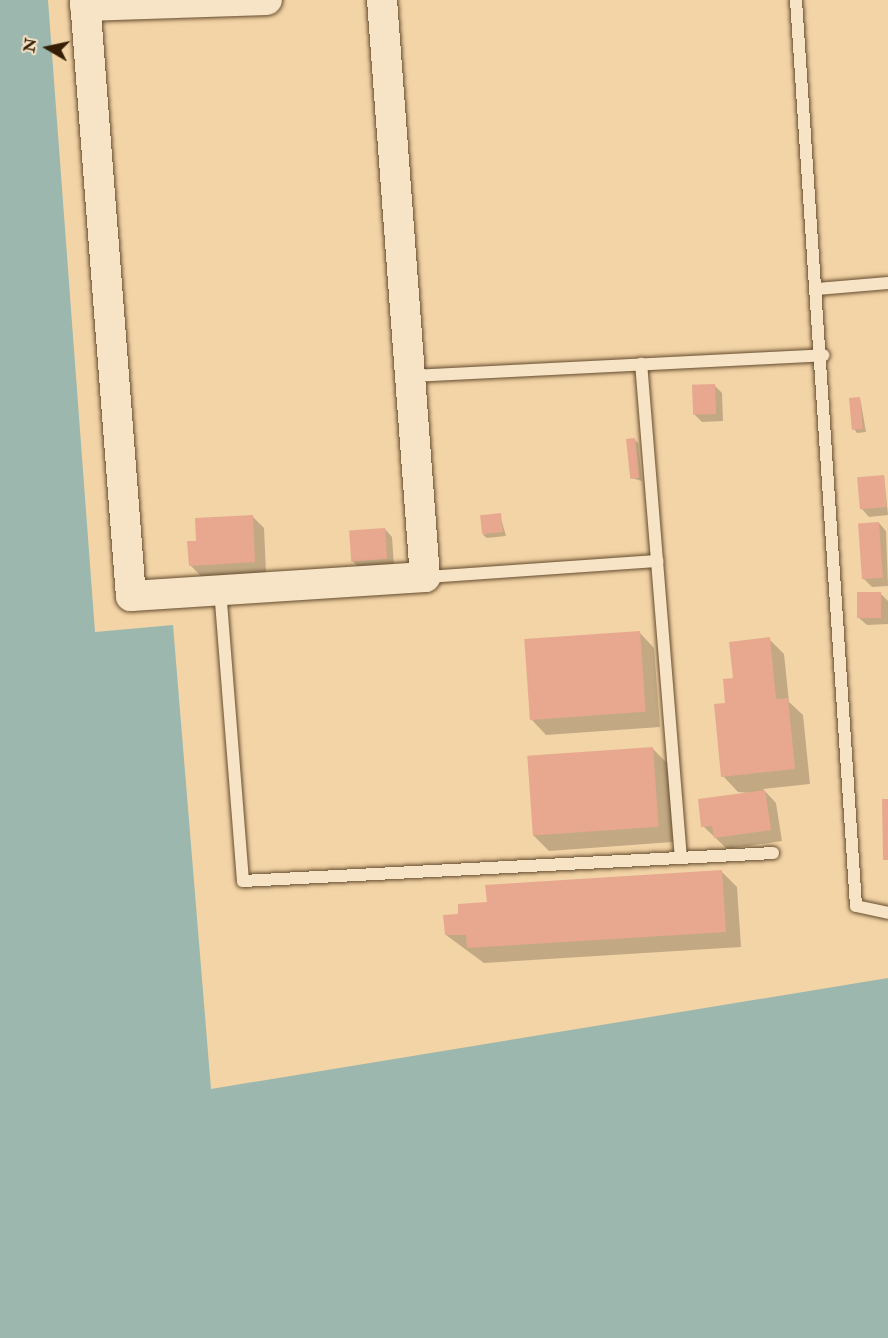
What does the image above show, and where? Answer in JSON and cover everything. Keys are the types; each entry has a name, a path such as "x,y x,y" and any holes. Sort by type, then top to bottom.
{"street":[{"path":"267,0 85,3 131,596 425,577 413,376 382,0"}],"lane":[{"path":"796,0 823,356 856,906 888,913"},
{"path":"817,289 888,283"},
{"path":"413,376 823,356"},
{"path":"641,364 681,858"},
{"path":"425,577 657,561"},
{"path":"220,589 243,881 773,853"}],"shaded area":[{"path":"0,0 48,0 95,632 173,625 211,1089 888,978 888,1338 0,1338"}],"building":[{"path":"715,384 716,414 693,415 692,385"},
{"path":"860,397 863,429 852,430 849,398"},
{"path":"635,438 639,478 630,479 626,439"},
{"path":"884,475 887,507 860,509 857,477"},
{"path":"501,513 503,532 482,534 480,515"},
{"path":"253,515 255,562 189,566 187,541 196,541 195,518"},
{"path":"879,522 883,578 862,579 858,523"},
{"path":"385,528 387,559 351,561 349,531"},
{"path":"857,592 881,592 881,618 857,618"},
{"path":"640,631 646,712 530,720 524,639"},
{"path":"770,637 776,699 788,698 795,769 721,777 714,704 725,703 723,679 733,678 729,642"},
{"path":"653,747 659,827 533,836 527,756"},
{"path":"765,790 771,830 714,838 712,826 701,827 698,799"},
{"path":"882,799 888,799 888,860 883,860"},
{"path":"722,870 726,932 467,948 466,935 445,935 443,915 458,914 458,904 487,902 485,885"}]}
